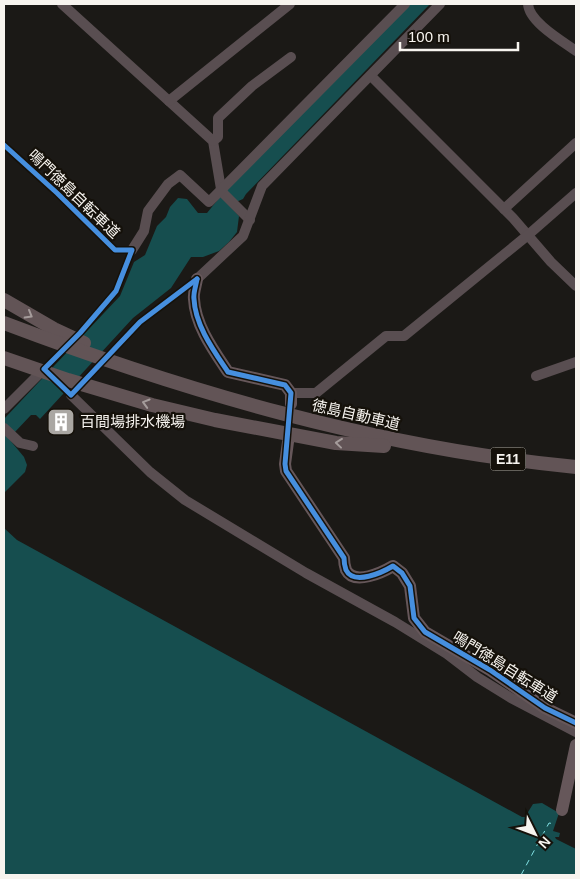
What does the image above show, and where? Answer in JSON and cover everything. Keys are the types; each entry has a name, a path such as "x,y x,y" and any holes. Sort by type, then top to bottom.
{"highway":[{"path":"4,300 54,330 131,368"},
{"name":"徳島自動車道","path":"4,321 38,336 131,368 254,407 347,431 440,449 576,467"},
{"path":"4,358 27,367 152,405 215,420 336,443 440,449"}],"main road":[{"path":"197,279 194,297 196,313 218,358 228,372 285,386 291,399"},
{"name":"鳴門徳島自転車道","path":"288,442 286,471 344,558 346,570 350,574 358,577 375,575 393,566 402,573 410,586 414,618 425,632 490,670 545,708 576,723"},
{"path":"562,810 576,745"}],"street":[{"path":"62,4 213,141 223,192 249,218"},
{"path":"169,101 290,4"},
{"path":"132,250 144,231 148,211 168,184 180,175 209,202 223,192 405,4"},
{"path":"197,279 243,236 262,186 440,4"},
{"path":"528,4 528,9 538,22 576,51"},
{"path":"213,141 218,137 218,118 252,86 291,57"},
{"path":"371,76 504,209 551,262 576,286"},
{"path":"504,209 576,143"},
{"path":"291,399 316,393 386,336 404,336 528,235 576,193"},
{"path":"536,376 576,362"},
{"path":"4,409 44,369"},
{"path":"71,395 150,472 185,500 306,573 395,622 447,654 477,677 511,698 576,732"},
{"path":"4,428 20,443 33,446"}],"water":[{"path":"410,4 430,4 243,199 229,205 239,216 237,232 229,242 219,251 203,257 191,257 171,288 133,318 40,419 36,415 31,415 14,433 4,424 4,419 120,296 134,262 145,255 157,226 166,217 170,207 178,198 187,199 198,213 207,213 232,182"},
{"path":"4,433 24,457 27,465 25,472 4,493"},
{"path":"4,528 17,540 522,817 525,817 533,804 542,803 559,813 553,831 560,833 559,837 555,837 556,839 576,849 576,875 4,875"}],"ferry route":[{"path":"521,875 549,823 555,824"}],"cycle path":[{"path":"4,145 57,193 115,250 132,250 116,291 80,333 44,369 71,395 140,322 197,279"},
{"path":"197,279 194,292 195,309 206,337 228,372 285,385 291,393 286,471 344,558 346,570 350,575 355,577 369,576 393,566 402,573 410,586 414,618 425,632 490,670 545,708 576,723"}],"place":[{"name":"百間場排水機場","path":"61,422"}]}
